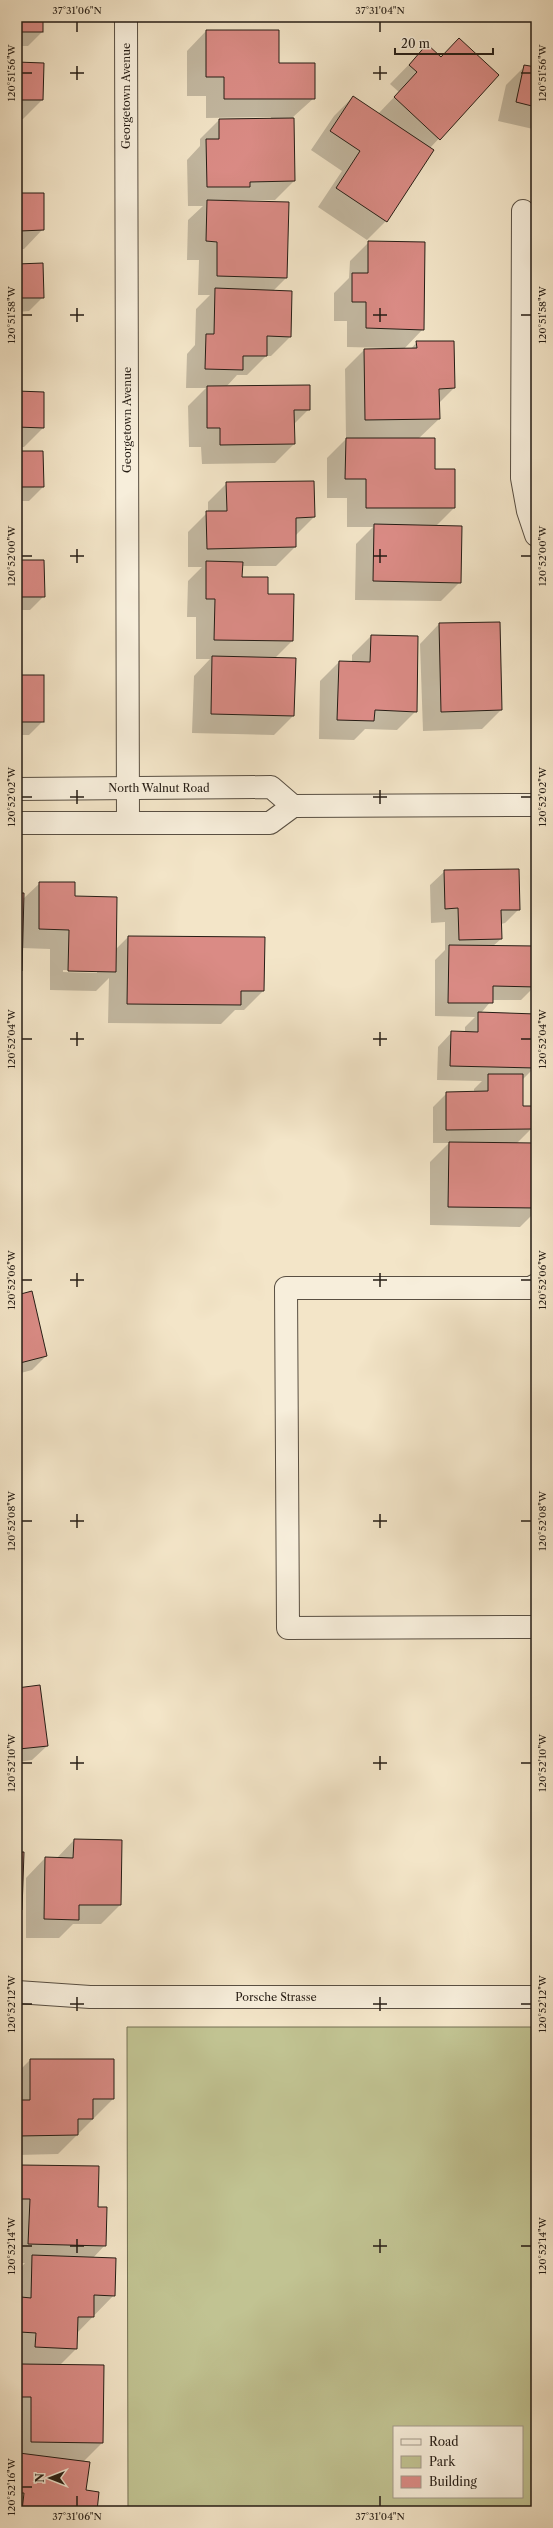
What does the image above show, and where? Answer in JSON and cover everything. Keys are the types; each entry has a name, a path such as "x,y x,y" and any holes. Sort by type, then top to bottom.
{"street":[{"name":"Georgetown Avenue","path":"126,17 128,823"},
{"path":"523,211 522,478 528,511 536,535"},
{"name":"North Walnut Road","path":"17,789 271,787 293,806"},
{"path":"17,823 270,823 293,806 536,805"},
{"path":"536,1285 530,1288 286,1288 286,1304 288,1628 536,1627"},
{"name":"Porsche Strasse","path":"17,1992 90,1997 536,1997"}],"green space":[{"path":"127,2027 536,2027 536,2314 533,2316 536,2319 536,2511 128,2511"}],"building":[{"path":"17,17 43,17 43,32 17,32"},
{"path":"206,30 279,30 279,63 315,63 315,99 224,99 224,77 206,77"},
{"path":"459,38 499,75 440,140 394,97 417,72 409,65 427,44 441,57"},
{"path":"17,62 44,63 43,100 17,100"},
{"path":"524,65 536,67 536,107 516,102"},
{"path":"353,96 434,150 387,222 336,188 360,151 330,131"},
{"path":"294,118 295,181 250,182 250,187 207,187 206,139 219,139 219,119"},
{"path":"17,193 44,193 44,230 20,231 21,246 17,246"},
{"path":"207,200 289,202 287,278 217,276 217,242 206,241"},
{"path":"368,241 425,242 424,330 366,328 366,302 352,302 352,273 368,273"},
{"path":"43,263 44,298 17,298 17,264"},
{"path":"215,288 292,291 291,337 267,336 267,356 243,356 243,370 205,369 206,334 214,334"},
{"path":"416,341 454,341 455,388 439,389 440,419 365,420 364,349 417,348"},
{"path":"310,385 310,410 294,410 295,444 220,445 220,428 207,428 207,386"},
{"path":"17,391 44,392 44,428 17,427"},
{"path":"346,438 435,438 435,469 455,469 455,508 366,508 366,479 345,479"},
{"path":"17,451 43,451 44,487 18,487 17,527"},
{"path":"314,481 315,517 296,518 296,547 207,549 206,511 227,511 226,482"},
{"path":"374,524 462,526 461,583 373,581"},
{"path":"17,560 44,560 45,597 17,597"},
{"path":"206,561 243,562 242,577 268,577 268,594 294,594 293,641 214,640 215,599 206,599"},
{"path":"500,622 502,710 441,712 439,623"},
{"path":"371,635 418,636 417,712 375,710 374,721 337,720 339,661 370,662"},
{"path":"212,656 296,658 294,716 211,714"},
{"path":"17,675 44,675 44,722 17,722"},
{"path":"519,869 520,910 501,910 502,939 459,940 458,908 445,909 444,870"},
{"path":"39,882 75,882 75,896 117,897 116,972 68,971 69,930 39,929"},
{"path":"17,893 24,893 22,971 17,970"},
{"path":"128,936 265,937 264,991 241,991 241,1005 127,1004"},
{"path":"449,945 536,946 536,987 493,986 493,1003 448,1003"},
{"path":"478,1012 536,1014 535,1068 450,1066 451,1031 478,1032"},
{"path":"488,1074 523,1074 523,1106 532,1106 532,1129 446,1130 446,1092 488,1091"},
{"path":"449,1142 536,1143 536,1208 448,1207"},
{"path":"32,1291 47,1356 20,1363 17,1352 17,1295"},
{"path":"40,1685 48,1746 19,1749 17,1747 17,1688"},
{"path":"74,1839 122,1840 121,1905 79,1905 79,1920 44,1919 45,1857 73,1858"},
{"path":"17,1852 24,1852 22,1910 17,1910"},
{"path":"30,2059 114,2059 114,2099 93,2099 93,2119 78,2119 78,2135 19,2136 19,2100 30,2100"},
{"path":"20,2165 99,2166 98,2207 107,2207 106,2246 28,2244 30,2199 19,2199"},
{"path":"32,2255 116,2258 115,2296 94,2295 94,2317 78,2317 77,2349 35,2347 36,2333 20,2332 21,2297 31,2298"},
{"path":"21,2364 104,2365 103,2443 31,2442 31,2397 21,2397"},
{"path":"19,2453 90,2462 86,2490 99,2492 97,2511 22,2511 24,2493 17,2493"}]}
